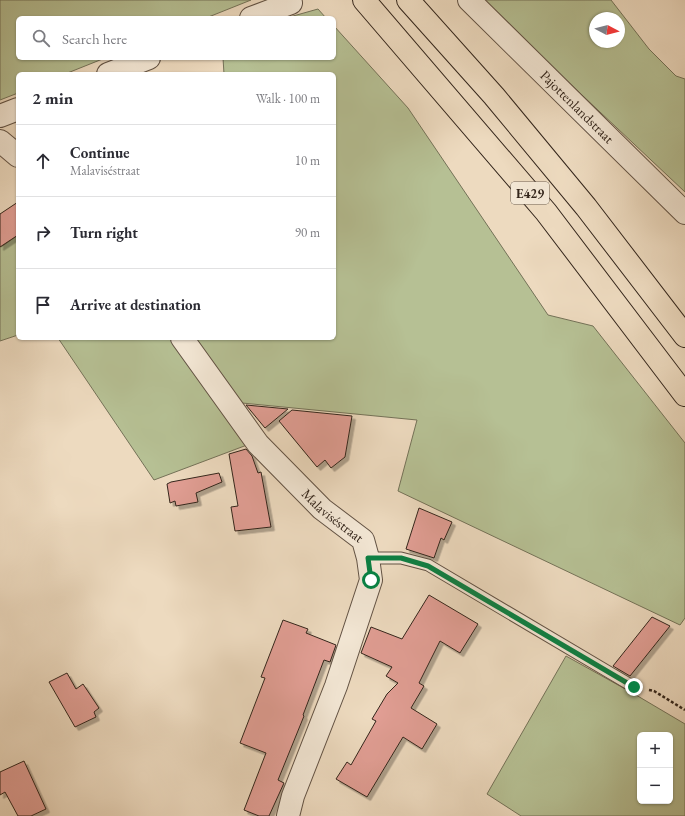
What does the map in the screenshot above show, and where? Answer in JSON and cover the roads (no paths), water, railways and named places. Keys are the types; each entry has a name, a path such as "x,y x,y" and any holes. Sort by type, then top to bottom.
{"highway":[{"name":"E429","path":"364,0 546,212 685,395"},
{"name":"E429","path":"408,0 494,96 586,207 685,336"}],"street":[{"name":"Pajottenlandstraat","path":"469,0 685,213"},
{"path":"256,16 291,3"},
{"path":"113,72 144,60"},
{"path":"0,116 16,110"},
{"path":"0,141 16,154"},
{"name":"Malaviséstraat","path":"183,340 258,444 322,508 363,540 368,558 371,580 336,686 293,796 288,816"}],"lane":[{"path":"368,558 401,558 428,566 634,687"}]}
